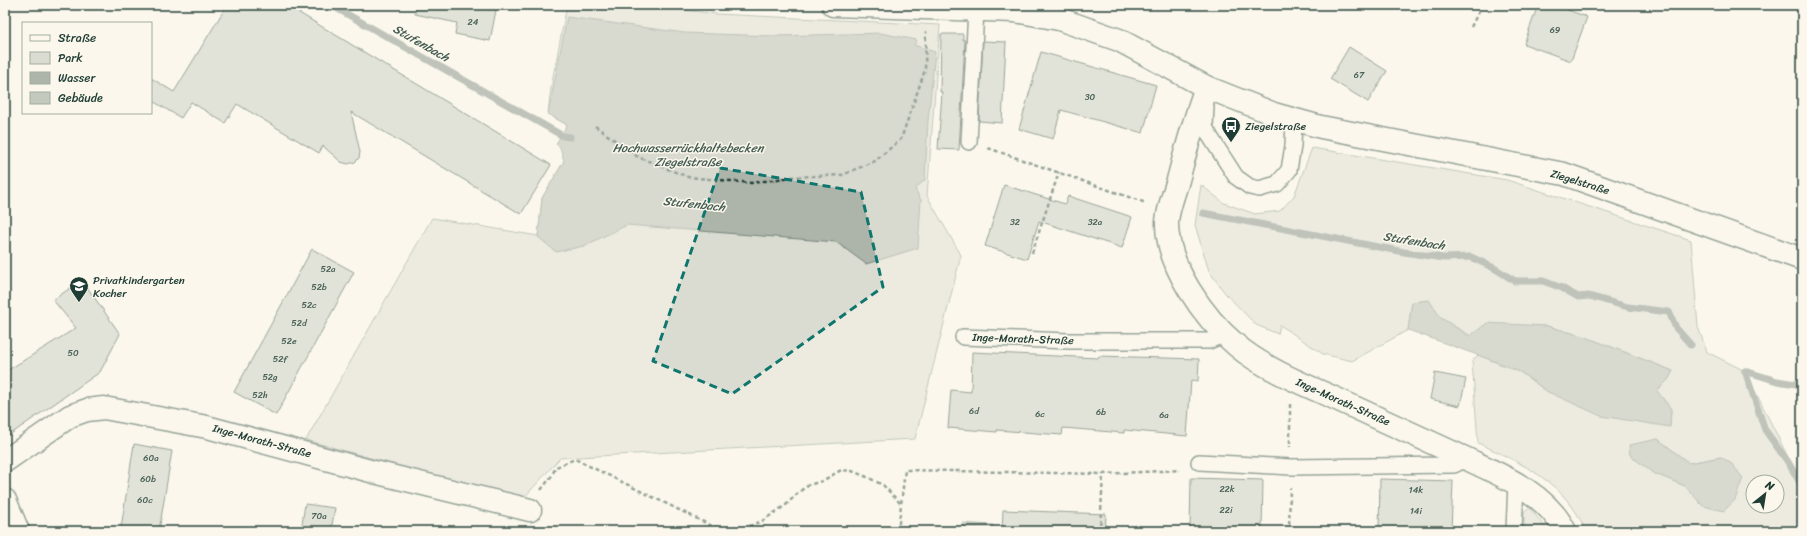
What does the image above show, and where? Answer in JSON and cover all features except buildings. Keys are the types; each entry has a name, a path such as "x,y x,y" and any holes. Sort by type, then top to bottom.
{"street":[{"name":"Ziegelstraße","path":"833,5 976,10 1016,8 1059,19 1120,40 1206,87 1294,120 1321,127 1564,174 1802,259"},
{"name":"Inge-Morath-Straße","path":"1206,87 1167,221 1168,237 1178,268 1192,295 1208,318 1236,346 1293,380 1424,438 1516,483 1546,505 1565,531"},
{"name":"Inge-Morath-Straße","path":"5,461 70,416 87,410 104,408 207,427 374,472 530,510"},
{"path":"5,500 18,531"}],"lane":[{"path":"970,142 976,10"},
{"path":"1206,87 1205,127 1236,177 1250,187 1268,187 1277,184 1289,170 1293,146 1294,120"},
{"name":"Inge-Morath-Straße","path":"963,337 1069,341 1209,341 1224,334"},
{"path":"1199,462 1290,467 1454,465 1466,459"},
{"path":"1514,531 1516,483"}],"path":[{"path":"1471,27 1482,5"},
{"path":"595,126 638,157 688,177 752,183 791,177 842,175 874,161 901,139 924,70 925,49"},
{"path":"970,142 1169,211"},
{"path":"1032,253 1058,172"},
{"path":"530,510 533,500 551,477 556,467 575,458 714,526 747,527 762,521 786,505 808,484 822,481 841,470 852,471 883,485 901,504"},
{"path":"898,531 905,470 1104,474 1194,469 1199,462"},
{"path":"1100,531 1104,474"}],"highlighted area":[{"path":"720,168 861,192 883,287 732,394 653,361"}],"green space":[{"path":"567,5 644,5 716,14 940,25 927,196 961,255 915,439 560,458 522,500 306,440 432,218 538,236 542,198 564,161 576,130 548,114 551,87"},
{"path":"1312,148 1507,180 1691,240 1698,327 1707,352 1745,371 1802,485 1802,531 1586,531 1577,514 1567,500 1541,476 1478,443 1472,361 1478,355 1520,372 1548,392 1670,426 1671,409 1657,391 1668,380 1673,371 1586,337 1547,326 1471,336 1412,302 1408,330 1352,361 1323,354 1280,325 1278,334 1256,325 1225,293 1209,271 1195,225 1201,185 1224,203 1255,214 1280,211 1294,196","holes":["1658,439 1689,463 1721,457 1703,506 1685,486 1653,473 1630,455"]},
{"path":"1529,507 1548,531 1524,531 1524,512"}],"water":[{"name":"Hochwasserrückhaltebecken Ziegelstraße","path":"567,17 685,33 776,36 880,33 917,40 914,45 935,52 928,121 925,180 915,189 921,200 918,248 866,264 836,242 627,225 584,246 556,252 538,237 542,198 564,161 560,147 556,144 567,125 548,114"},
{"path":"1429,300 1441,318 1470,336 1487,323 1547,326 1586,337 1673,371 1668,380 1657,391 1671,409 1670,427 1601,416 1548,392 1520,372 1408,330 1412,302"},
{"path":"1658,439 1689,463 1721,457 1732,464 1743,478 1735,500 1724,511 1703,506 1685,486 1653,473 1630,455 1629,445"},
{"path":"963,523 993,525 993,531 962,531"}],"waterway":[{"name":"Stufenbach","path":"338,9 563,136 570,137"},
{"name":"Stufenbach","path":"1203,213 1404,252 1443,258 1471,257 1494,268 1515,281 1543,281 1562,288 1578,297 1589,296 1628,307 1669,312 1676,328 1691,345"},
{"path":"1745,371 1765,430 1788,462 1802,486"},
{"name":"Stufenbach","path":"1745,371 1777,381 1802,385"}],"place":[{"name":"Ziegelstraße","path":"1231,143"},
{"name":"Privatkindergarten Kocher","path":"79,303"}]}
